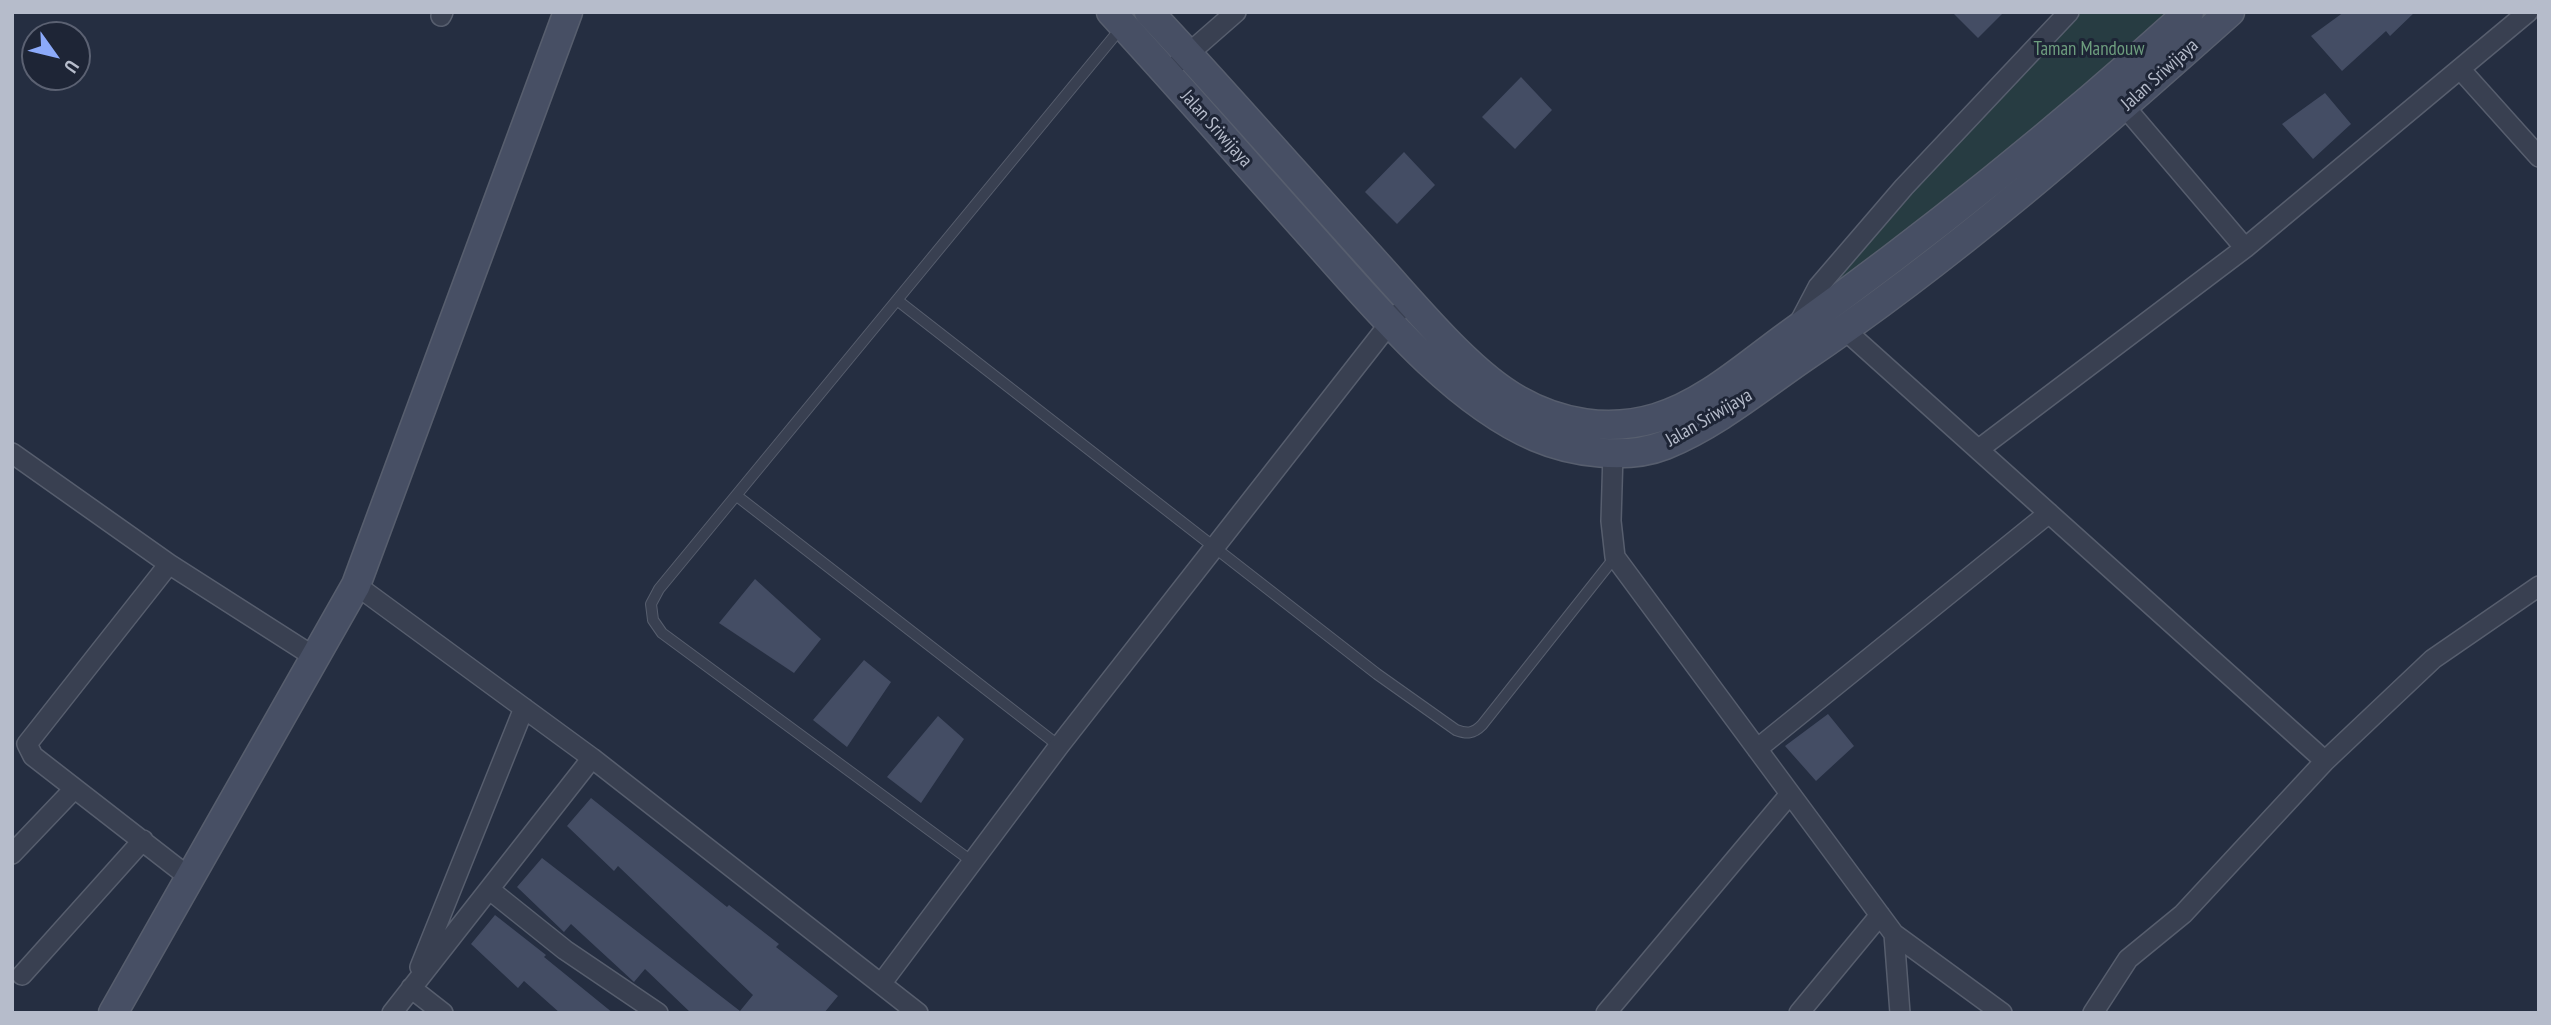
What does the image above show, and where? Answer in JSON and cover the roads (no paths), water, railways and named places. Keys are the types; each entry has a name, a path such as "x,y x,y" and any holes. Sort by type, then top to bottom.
{"main road":[{"path":"113,1013 356,585 568,12"},
{"name":"Jalan Sriwijaya","path":"1149,12 1409,300 1485,376 1516,400 1571,422 1601,425 1656,418 1683,407 1795,330 2109,85 2189,12"},
{"name":"Jalan Sriwijaya","path":"1117,19 1390,323 1468,395 1535,437 1566,447 1614,453 1661,446 1710,421 1845,330 2125,107 2230,12"}],"street":[{"path":"1167,74 1236,12"},
{"path":"1795,330 1818,287 1904,187 2069,12"},
{"path":"1979,449 2245,248 2528,12"},
{"path":"2461,70 2539,157"},
{"path":"2125,107 2245,248"},
{"path":"881,984 974,864 1059,746 1409,300"},
{"path":"1845,330 2325,761"},
{"path":"12,453 169,564 316,658"},
{"path":"1614,453 1611,521 1615,557 1894,934 2002,1013"},
{"path":"1756,749 2049,513"},
{"path":"169,564 29,737 28,750 190,878"},
{"path":"356,585 592,758 918,1013"},
{"path":"2093,1013 2128,959 2183,914 2325,761 2433,659 2539,586"},
{"path":"411,988 524,708"},
{"path":"392,1013 592,758"},
{"path":"12,854 74,789"},
{"path":"1606,1013 1790,794"},
{"path":"22,975 143,840"},
{"path":"490,890 565,950 657,1013"},
{"path":"1800,1013 1880,915"},
{"path":"1894,934 1900,1013"},
{"path":"411,988 443,1013"}],"lane":[{"path":"974,864 662,633 653,620 651,604 659,589 897,300 1117,19"},
{"path":"897,300 1377,674 1438,719 1466,734 1476,732 1482,725 1615,557"},
{"path":"737,496 1059,746"}],"park label":[{"name":"Taman Mandouw","path":"2089,50"}]}
